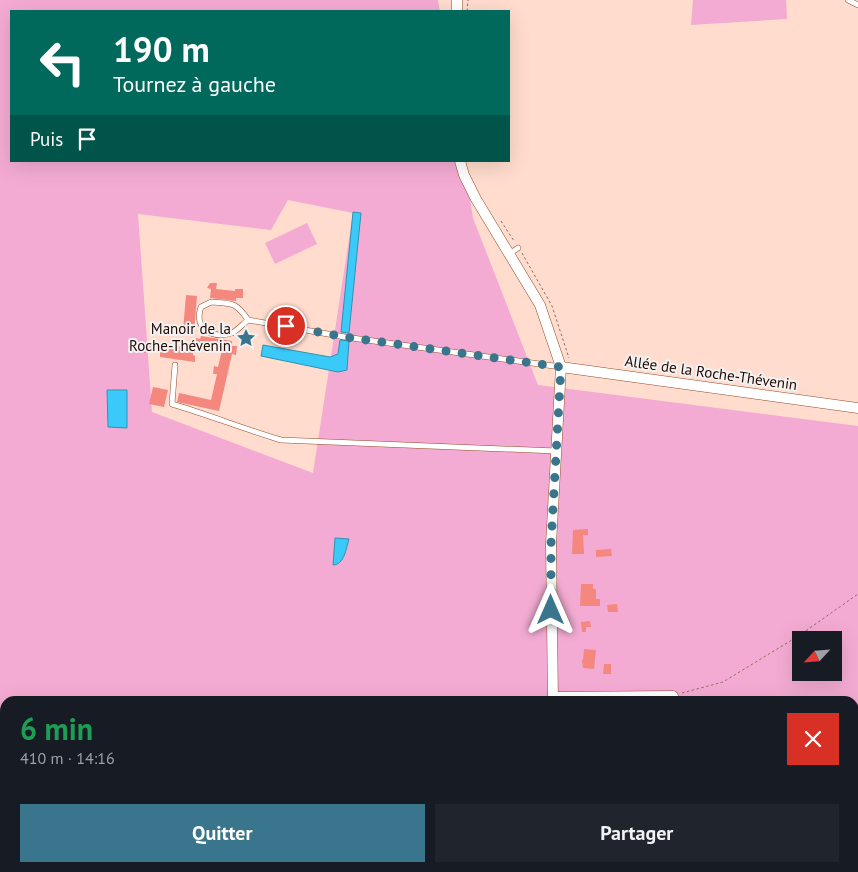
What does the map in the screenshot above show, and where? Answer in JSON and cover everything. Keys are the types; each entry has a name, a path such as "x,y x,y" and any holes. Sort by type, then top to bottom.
{"street":[{"path":"460,162 464,175 476,200 540,305 561,367 551,544 553,696"},
{"name":"Allée de la Roche-Thévenin","path":"561,367 858,408"}],"lane":[{"path":"848,0 858,5"},
{"path":"510,254 518,248"},
{"path":"248,320 234,332 216,334 208,332 201,325 198,316 201,307 210,302 229,302 240,308 248,320 345,337 561,367"},
{"path":"175,365 172,404 281,440 556,452"}],"path":[{"path":"673,696 722,682 800,635 858,594"}],"shaded area":[{"path":"0,0 438,0 440,10 10,10 10,162 464,162 473,218 538,385 858,426 858,696 0,696","holes":["288,200 353,213 313,473 152,412 138,214 271,230"]},
{"path":"693,0 786,0 787,19 691,25"},
{"path":"307,223 317,244 275,264 265,243"}],"water":[{"path":"353,212 361,213 349,333 341,332"},
{"path":"340,340 349,341 347,370 338,372 261,356 263,345 330,357 338,354"},
{"path":"107,390 127,390 127,428 108,427"},
{"path":"335,538 349,539 342,559 333,565"}],"building":[{"path":"210,283 217,283 216,289 235,291 235,289 243,289 243,298 236,298 236,301 210,298 211,289 207,288"},
{"path":"186,295 197,296 194,332 183,330"},
{"path":"201,336 232,341 232,346 237,346 236,355 232,354 219,411 177,402 179,393 211,400 217,374 213,374 214,366 218,367 222,350 194,346 195,338 200,339"},
{"path":"137,341 186,347 186,350 193,351 195,362 160,357 160,352 146,350 146,353 137,352"},
{"path":"153,387 168,390 164,407 149,404"},
{"path":"588,529 588,535 583,535 584,554 572,554 573,530"},
{"path":"611,549 612,556 596,557 596,550"},
{"path":"581,584 593,584 593,589 596,589 596,599 600,599 600,606 580,606"},
{"path":"617,604 618,612 608,612 607,605"},
{"path":"590,621 591,627 586,627 586,632 582,632 581,622"},
{"path":"584,649 596,650 594,669 583,668"},
{"path":"604,664 611,664 611,674 603,674"}],"place":[{"name":"Manoir de la Roche-Thévenin","path":"246,338"}],"route":[{"path":"286,326 345,337 561,367 551,544 551,610"}]}
